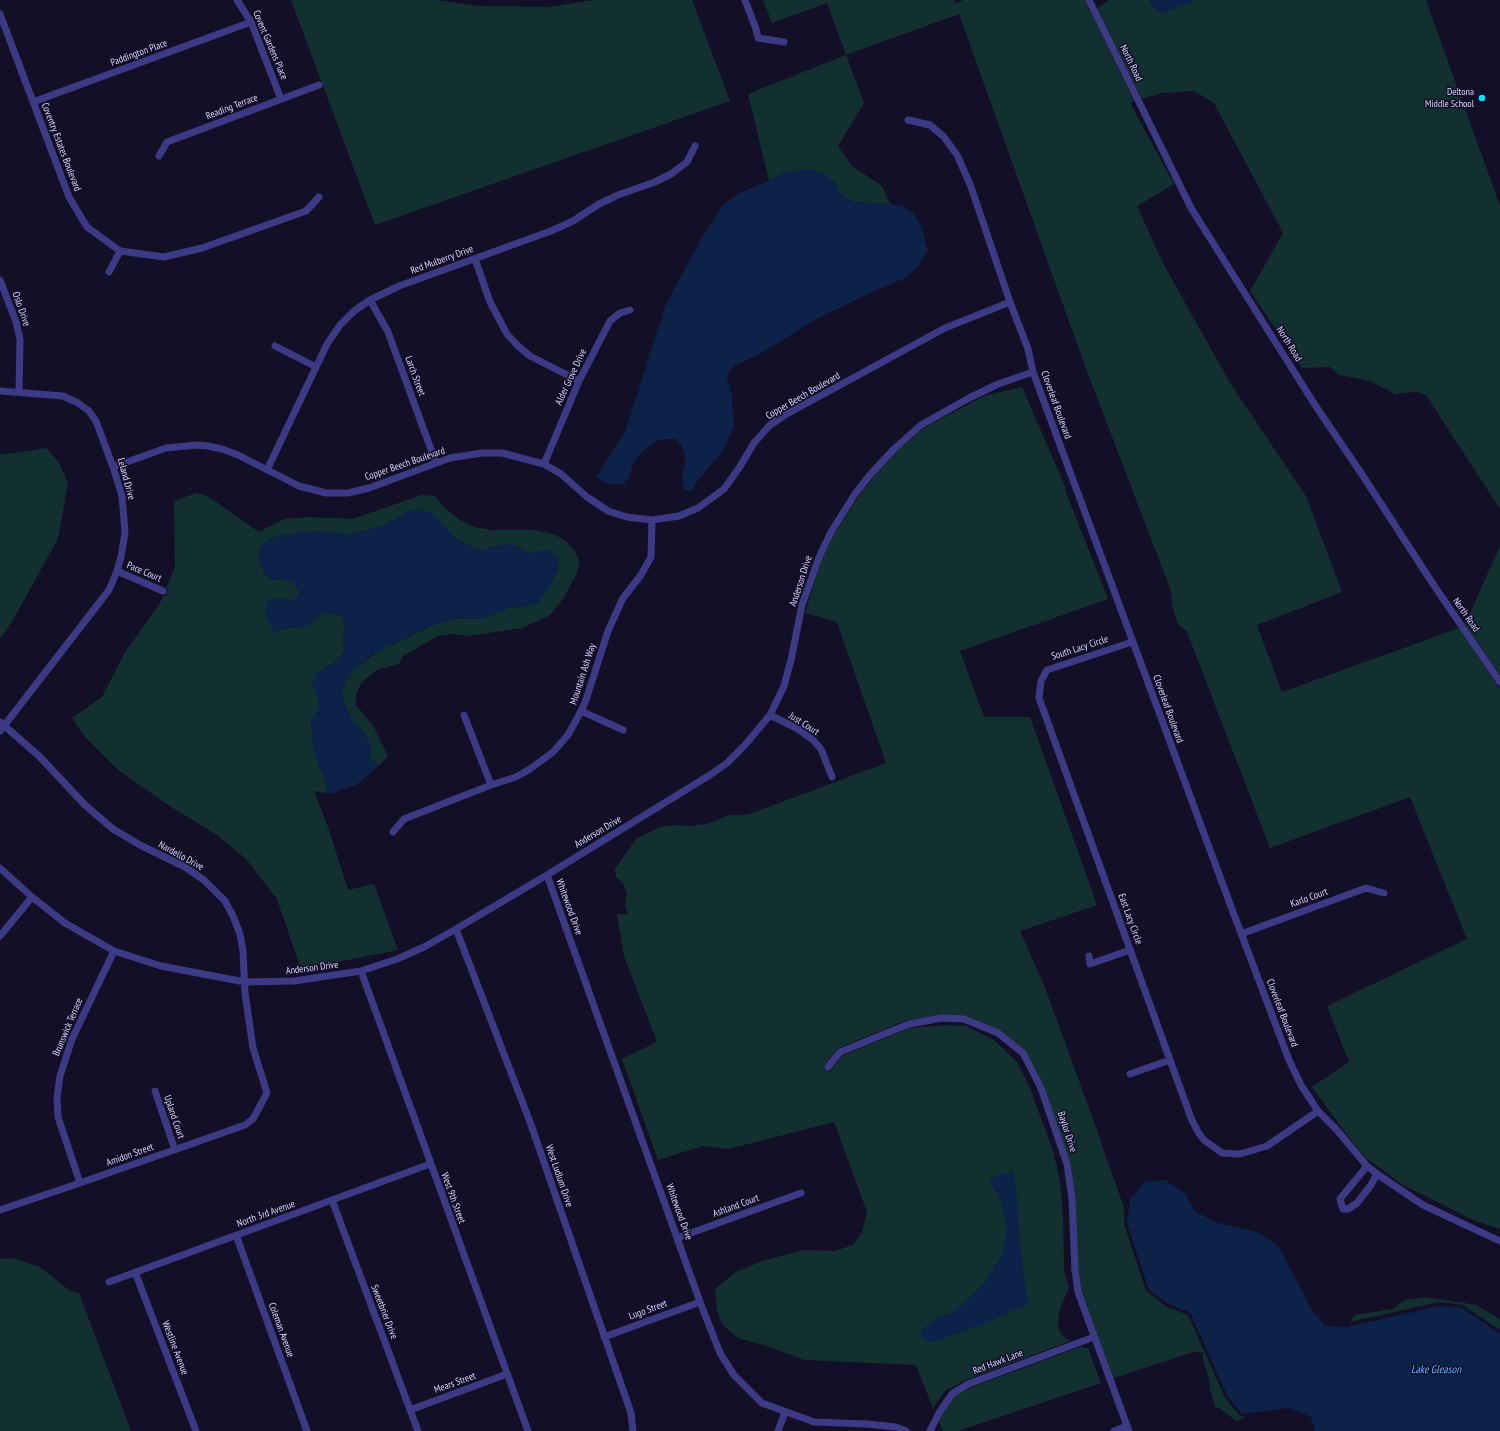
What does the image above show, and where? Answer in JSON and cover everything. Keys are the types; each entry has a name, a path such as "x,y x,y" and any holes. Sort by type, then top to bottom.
{"street":[{"name":"Covent Gardens Place","path":"237,0 251,22 282,99"},
{"path":"745,0 758,38 784,42"},
{"name":"North Road","path":"1089,0 1190,208 1315,405 1433,584 1500,682"},
{"name":"Coventry Estates Boulevard","path":"0,14 69,197 87,227 120,251 164,257 202,248 306,211 319,197"},
{"name":"Paddington Place","path":"34,102 251,22"},
{"name":"Reading Terrace","path":"159,156 167,142 319,85"},
{"name":"Cloverleaf Boulevard","path":"908,120 930,125 944,137 957,154 970,184 1010,302 1028,349 1033,372 1132,642 1289,1060 1301,1085 1318,1111 1336,1129 1367,1166 1377,1174 1423,1205 1500,1242"},
{"name":"Red Mulberry Drive","path":"267,470 327,344 340,325 354,311 370,300 399,286 551,231 573,221 599,204 618,195 655,182 671,174 687,162 695,146"},
{"path":"109,272 120,251"},
{"path":"475,259 490,302 507,334 530,356 579,381"},
{"name":"Oslo Drive","path":"0,280 16,322 20,339 19,392"},
{"name":"Larch Street","path":"370,300 388,332 436,462"},
{"name":"Copper Beech Boulevard","path":"113,467 166,448 196,445 222,448 299,486 326,492 348,493 369,488 436,462 482,453 502,453 544,464 561,474 587,497 608,510 627,517 652,520 679,516 698,508 716,496 731,480 747,454 762,433 770,425 945,328 1010,302"},
{"name":"Alder Grove Drive","path":"544,464 579,381 610,321 620,313 630,310"},
{"path":"275,346 316,367"},
{"name":"Anderson Drive","path":"0,868 32,897 65,923 114,951 161,966 245,982 294,981 361,971 404,956 424,947 456,930 547,875 710,775 727,763 745,745 770,715 784,686 802,605 820,554 831,532 855,494 869,476 894,449 921,425 969,398 998,384 1033,372"},
{"name":"Leland Drive","path":"0,390 63,396 78,403 89,411 96,421 122,496 125,532 117,572 109,590 2,726"},
{"name":"Mountain Ash Way","path":"393,832 404,819 491,785 516,777 554,752 568,735 582,711 608,631 623,598 644,571 651,557 652,520"},
{"name":"Pace Court","path":"117,572 163,591"},
{"name":"South Lacy Circle","path":"1041,681 1047,670 1132,642"},
{"name":"East Lacy Circle","path":"1041,681 1039,698 1191,1118 1198,1132 1204,1140 1222,1153 1240,1154 1267,1146 1318,1111"},
{"path":"582,711 623,730"},
{"path":"464,715 491,785"},
{"name":"Just Court","path":"770,715 796,728 813,740 822,749 832,777"},
{"name":"Nardello Drive","path":"2,726 39,756 85,806 113,829 140,846 185,867 204,880 225,901 240,934 243,951 245,993 253,1048 267,1093 260,1108"},
{"name":"Whitewood Drive","path":"547,875 700,1302 720,1353 734,1375 762,1403 814,1422 867,1424 896,1427 906,1431"},
{"name":"Karlo Court","path":"1241,934 1366,888 1384,893"},
{"path":"0,936 32,897"},
{"name":"West Ludlum Drive","path":"456,930 530,1122 631,1412 634,1431"},
{"path":"1089,956 1090,964 1130,950"},
{"name":"Brunswick Terrace","path":"80,1183 58,1117 60,1076 72,1039 114,951"},
{"name":"West 9th Street","path":"361,971 528,1431"},
{"name":"Baylor Drive","path":"828,1067 840,1052 909,1024 942,1018 964,1019 998,1033 1023,1053 1041,1088 1067,1164 1072,1198 1075,1269 1078,1292 1128,1429"},
{"path":"1130,1074 1170,1060"},
{"name":"Upland Court","path":"155,1091 175,1150"},
{"name":"Amidon Street","path":"0,1210 245,1125 253,1119 260,1108"},
{"name":"North 3rd Avenue","path":"109,1282 430,1164"},
{"path":"1367,1166 1340,1199 1343,1209 1348,1209 1357,1203 1371,1185 1377,1174"},
{"name":"Ashland Court","path":"677,1238 801,1193"},
{"name":"Sweetbrier Drive","path":"332,1200 418,1431"},
{"name":"Coleman Avenue","path":"236,1236 307,1431"},
{"name":"Westline Avenue","path":"135,1272 196,1431"},
{"name":"Lugo Street","path":"604,1337 700,1302"},
{"name":"Red Hawk Lane","path":"930,1431 939,1413 952,1394 968,1384 1094,1337"},
{"name":"Mears Street","path":"410,1410 507,1374"},
{"path":"778,1431 785,1412"},
{"path":"1114,1431 1128,1429"}],"green space":[{"path":"291,0 436,0 479,6 550,7 593,0 692,0 730,101 375,225"},
{"path":"763,0 954,0 955,3 964,0 1085,0 1134,101 1130,103 1174,184 1137,206 1164,265 1230,383 1306,496 1342,592 1257,625 1282,692 1459,628 1500,689 1500,1229 1473,1220 1403,1185 1366,1158 1312,1087 1349,1062 1327,1006 1467,939 1410,797 1270,848 1187,632 1178,624 1172,606 1171,591 1085,366 959,14 846,55 827,3 772,23"},
{"path":"1109,0 1149,0 1155,10 1163,13 1196,0 1426,0 1500,206 1500,509 1426,395 1416,392 1395,394 1370,381 1339,375 1330,367 1302,368 1250,291 1283,233 1214,103 1194,91 1162,93 1142,99 1097,9"},
{"path":"846,55 864,103 838,146 852,166 882,186 890,204 853,202 841,195 833,181 819,172 786,172 769,181 748,94"},
{"path":"1022,387 1066,489 1065,490 1108,599 960,651 984,717 1030,717 1097,905 1020,931 1044,985 1093,1119 1124,1208 1124,1224 1146,1291 1167,1307 1188,1315 1225,1398 1240,1416 1246,1417 1236,1421 1221,1409 1215,1407 1203,1360 1203,1353 1193,1352 1108,1380 1092,1338 1071,1271 1068,1180 1060,1148 1037,1085 1023,1058 998,1034 947,1017 907,1020 838,1048 823,1067 829,1073 842,1056 910,1028 948,1025 966,1026 994,1040 1017,1062 1030,1088 1053,1151 1060,1181 1063,1215 1064,1271 1069,1288 1060,1308 1058,1323 1059,1330 1063,1336 1070,1341 966,1380 945,1391 933,1408 916,1365 804,1360 770,1347 738,1338 723,1325 717,1311 715,1289 736,1272 765,1260 804,1250 835,1251 853,1245 862,1232 867,1212 834,1122 729,1149 703,1146 658,1160 622,1059 657,1042 624,956 617,914 628,914 625,905 627,893 622,882 616,877 615,869 636,839 660,827 674,825 692,826 711,823 729,815 747,815 886,763 837,622 805,613 823,556 834,534 858,497 872,479 896,452 924,428 984,396"},
{"path":"47,448 59,463 68,483 58,539 14,618 0,638 0,455"},
{"path":"196,493 206,495 259,532 284,519 309,517 352,519 422,495 435,496 442,505 458,519 474,527 492,530 534,530 553,534 565,540 574,550 580,562 576,575 563,599 550,615 522,628 468,636 452,634 438,636 403,656 399,664 377,670 362,682 356,694 356,705 374,727 388,756 379,766 369,757 371,751 366,736 351,717 344,704 342,691 346,680 354,670 378,651 432,626 454,618 482,619 509,608 527,606 551,585 554,577 529,553 519,547 495,546 483,551 456,539 429,511 412,510 384,525 352,535 314,531 281,536 268,540 259,558 265,575 271,580 283,579 294,583 300,593 297,598 290,601 279,598 275,633 281,629 309,626 315,618 330,612 342,617 345,633 342,641 345,650 339,659 328,666 311,682 315,687 320,709 311,722 313,745 319,767 324,775 327,793 314,791 329,830 348,890 374,884 398,950 301,969 277,899 246,859 217,835 168,805 117,769 86,738 72,718 102,697 124,654 160,603 163,596 166,596 168,589 166,588 175,567 174,501"},
{"path":"1500,546 1500,675 1465,624"},
{"path":"12,1258 40,1267 70,1291 79,1293 131,1431 0,1431 0,1259"},
{"path":"1425,1297 1476,1305 1500,1320 1500,1330 1463,1305 1439,1302 1350,1322 1355,1315 1392,1309 1405,1300"},
{"path":"1080,1347 1088,1348 1101,1383 958,1431 943,1431 937,1417 949,1398 970,1388"}],"water":[{"path":"1149,0 1196,0 1163,13 1155,10"},
{"path":"809,169 819,172 833,181 841,195 853,202 902,206 913,213 922,228 928,252 917,268 903,279 818,318 763,352 736,365 730,370 727,379 732,395 734,426 724,449 696,483 692,491 684,490 682,474 685,465 685,455 682,446 676,439 661,439 640,454 633,464 629,478 623,484 608,484 596,477 625,432 666,304 704,234 724,204 739,193 769,181 786,172"},
{"path":"411,510 429,511 456,539 483,551 495,546 510,544 529,553 544,550 550,551 558,558 559,569 551,585 538,603 509,608 482,619 454,618 432,626 370,656 354,670 346,680 342,691 344,704 351,717 366,736 370,744 370,757 379,766 356,785 330,794 327,793 324,775 319,767 313,745 311,722 320,709 315,687 311,682 317,673 339,659 345,650 342,640 345,633 342,617 330,612 315,618 309,626 281,629 275,634 265,615 267,601 279,598 290,601 297,598 300,593 294,583 283,579 271,580 265,575 259,558 259,548 268,540 281,536 314,531 352,535 384,525"},
{"path":"1013,1171 1017,1194 1020,1245 1028,1304 983,1324 935,1342 924,1340 920,1332 933,1320 955,1311 983,1285 1002,1255 1007,1230 1001,1201 989,1180"},
{"name":"Lake Gleason","path":"1165,1180 1185,1193 1195,1211 1214,1222 1260,1233 1279,1247 1311,1308 1325,1326 1347,1327 1440,1306 1462,1308 1500,1334 1500,1431 1315,1431 1311,1417 1289,1408 1242,1414 1228,1397 1190,1312 1168,1304 1149,1290 1127,1223 1130,1200 1144,1182"}],"place":[{"name":"Deltona Middle School","path":"1482,98"}]}
